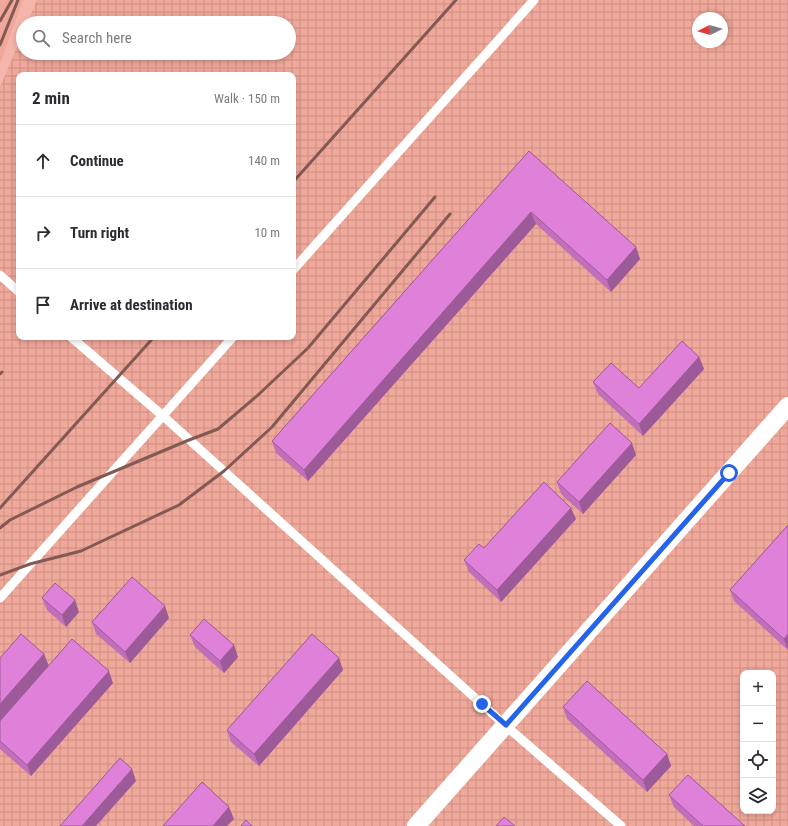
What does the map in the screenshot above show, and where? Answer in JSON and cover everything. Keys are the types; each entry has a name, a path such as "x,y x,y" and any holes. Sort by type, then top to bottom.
{"street":[{"path":"416,826 788,406"}],"lane":[{"path":"296,267 534,0"},
{"path":"0,275 16,289"},
{"path":"74,340 163,416 506,725 621,826"},
{"path":"0,598 230,340"}],"shaded area":[{"path":"0,0 23,0 16,16 0,64"},
{"path":"37,0 788,0 788,826 0,826 0,87 16,49 16,60 296,60 296,16 30,16"}],"building":[{"path":"529,151 636,247 607,280 531,212 304,470 272,441"},
{"path":"682,341 699,357 639,424 593,382 611,363 639,388"},
{"path":"610,423 632,443 579,502 557,482"},
{"path":"544,482 571,508 497,590 464,560 479,544 484,548"},
{"path":"788,525 788,634 784,639 730,590"},
{"path":"132,577 165,606 125,652 92,622"},
{"path":"55,583 75,600 62,615 42,598"},
{"path":"204,619 234,645 220,661 190,635"},
{"path":"21,634 44,654 0,704 0,658"},
{"path":"312,634 339,658 254,754 227,730"},
{"path":"72,639 109,671 27,765 0,741 0,721"},
{"path":"587,681 667,754 643,780 563,707"},
{"path":"120,758 132,769 82,826 60,826"},
{"path":"688,775 745,826 703,826 669,795"},
{"path":"202,782 229,807 213,826 163,826"},
{"path":"504,817 515,826 496,826"},
{"path":"246,820 252,826 241,826"}],"railway":[{"path":"0,21 12,0"},
{"path":"0,45 18,0"},
{"path":"296,179 456,0"},
{"path":"0,528 10,520 77,487 218,429 258,395 308,348 435,197"},
{"path":"0,575 30,564 81,551 179,505 224,471 272,427 450,214"},
{"path":"0,508 151,340"}],"route":[{"path":"482,704 506,725 729,473"}]}
